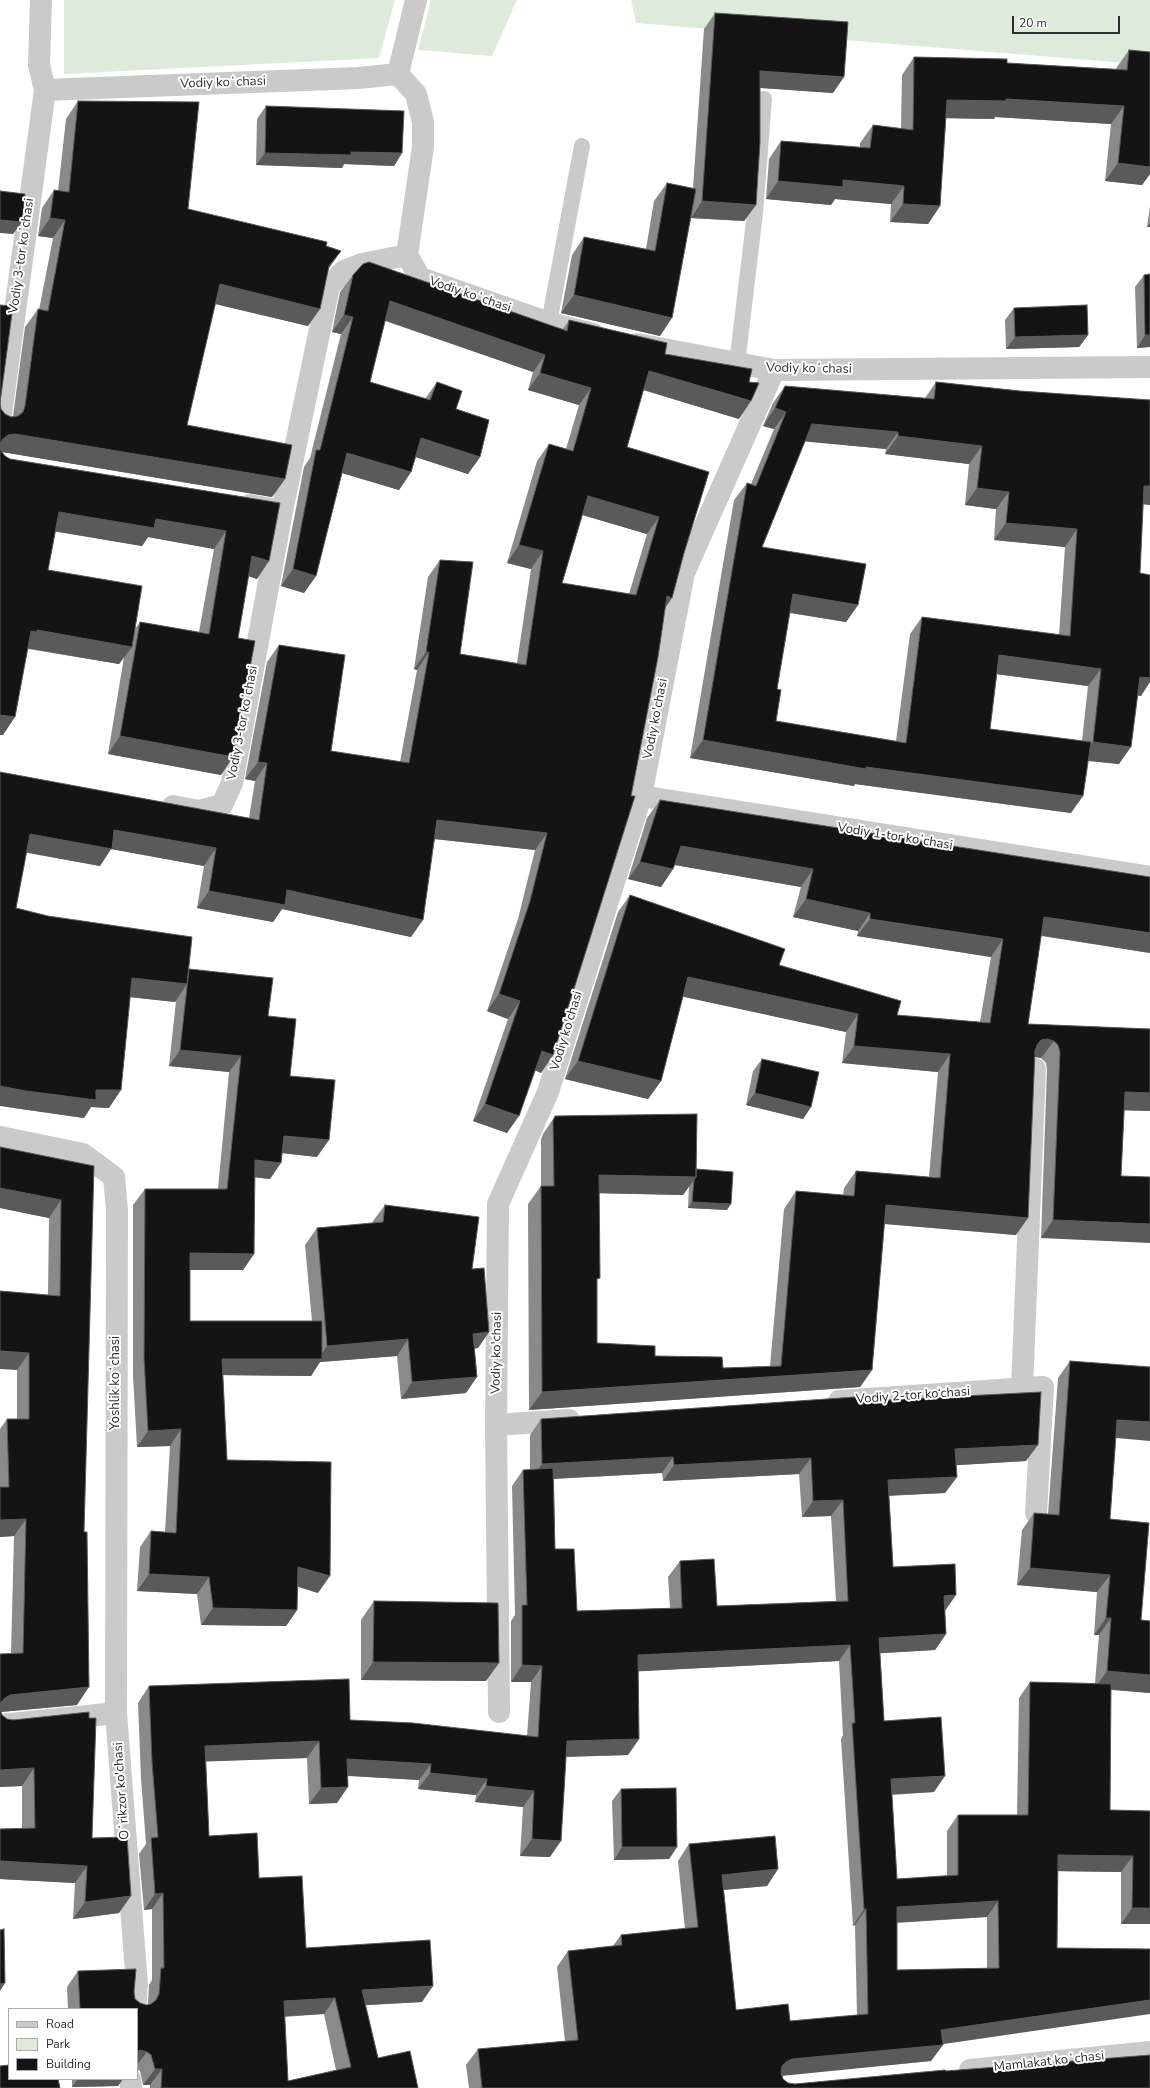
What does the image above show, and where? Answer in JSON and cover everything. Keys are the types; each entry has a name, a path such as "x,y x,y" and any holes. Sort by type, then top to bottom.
{"street":[{"path":"40,0 39,65 45,90"},
{"path":"407,255 423,148 423,122 416,94 398,74 416,0"},
{"name":"Vodiy koʻchasi","path":"45,90 358,78 398,74"},
{"name":"Vodiy 3-tor koʼchasi","path":"0,422 45,90"},
{"name":"Vodiy koʻchasi","path":"407,255 420,278 549,323 615,339 774,370 1150,367"},
{"name":"Vodiy 3-tor koʼchasi","path":"153,803 199,811 222,805 232,782 282,511 329,286 344,271 362,264 407,255"},
{"name":"Vodiy ko'chasi","path":"499,1712 496,1425 498,1204 548,1092 641,796 684,573 774,370"},
{"path":"227,502 282,511"},
{"name":"Vodiy 1-tor koʼchasi","path":"641,796 1150,877"},
{"path":"1035,1069 1032,1388 1036,1513"},
{"name":"Yoshlik koʻchasi","path":"0,1137 83,1154 114,1177 116,1210 116,1713"},
{"name":"Vodiy 2-tor ko‘chasi","path":"823,1402 1032,1388"},
{"path":"496,1425 592,1418"},
{"path":"0,1725 116,1713"},
{"name":"Oʻrikzor ko'chasi","path":"116,1713 137,1985 135,2008"},
{"name":"Mamlakat koʻchasi","path":"946,2072 1150,2052"}],"lane":[{"path":"737,364 755,213 764,100"},
{"path":"549,323 582,146"}],"green space":[{"path":"64,0 395,0 379,58 64,74"},
{"path":"431,0 517,0 492,56 418,50"},
{"path":"631,0 1150,0 1150,65 636,23"}],"building":[{"path":"715,13 848,22 844,77 760,71 760,142 756,205 702,201"},
{"path":"1129,50 1150,52 1150,167 1118,163 1124,106 1006,99 1006,101 947,100 940,206 903,204 904,186 843,180 843,187 778,181 781,141 870,148 873,125 913,130 914,57 1007,59 1007,63 1127,70"},
{"path":"78,101 199,102 188,209 327,242 326,246 341,251 329,266 320,309 220,284 187,425 292,445 285,479 15,434 8,435 0,444 0,403 1,409 5,414 11,417 18,416 23,412 25,406 38,309 48,311 65,220 50,218 54,190 69,192"},
{"path":"266,106 404,111 402,153 351,152 351,155 265,153"},
{"path":"667,183 696,189 672,318 574,295 584,237 655,251"},
{"path":"0,191 25,194 22,222 0,220"},
{"path":"369,262 567,331 569,320 667,343 665,354 752,369 749,382 759,383 751,401 649,371 627,447 709,472 672,598 667,596 658,657 631,796 635,796 553,1055 542,1051 519,1116 485,1104 520,1001 499,994 530,901 547,833 437,820 423,920 287,890 285,905 209,891 216,848 114,830 112,849 30,834 16,908 48,916 192,937 187,984 132,978 121,1090 96,1090 96,1100 0,1086 0,772 259,820 267,763 258,762 279,645 345,655 331,751 409,763 429,652 426,652 440,560 473,562 460,654 526,665 543,551 519,545 549,444 573,451 591,388 540,373 545,355 390,301 370,382 430,400 437,382 462,391 456,409 489,420 480,457 421,438 411,472 347,453 316,576 293,569 316,450 320,450 353,317 344,315 353,275 363,264","holes":["588,496 659,517 636,595 562,583"]},
{"path":"1150,274 1150,335 1145,335 1144,275"},
{"path":"0,305 13,306 0,403"},
{"path":"1087,305 1088,335 1015,337 1014,308"},
{"path":"936,382 1020,391 1150,400 1150,486 1144,486 1140,573 1150,575 1150,678 1140,677 1131,747 1093,742 1101,669 999,655 990,729 1091,742 1083,796 866,767 866,769 703,740 747,483 756,486 786,412 775,408 785,386 934,399","holes":["812,424 898,432 898,436 982,446 977,488 1009,492 1006,523 1077,529 1070,636 922,617 906,743 776,721 781,690 777,689 793,594 858,605 866,564 762,547"]},
{"path":"0,444 1,451 10,459 280,503 269,561 252,556 238,638 255,641 233,757 120,736 140,622 209,634 226,531 156,519 154,528 59,512 48,570 142,586 132,647 37,630 37,632 31,631 15,717 0,715"},
{"path":"660,800 1150,877 1150,933 1044,917 1028,1024 1150,1029 1150,1093 1125,1092 1121,1176 1150,1177 1150,1224 1053,1220 1060,1052 1058,1045 1054,1041 1047,1039 1041,1040 1035,1051 1028,1218 886,1205 872,1370 542,1392 541,1186 554,1186 553,1121 555,1116 697,1114 696,1177 599,1175 600,1278 597,1279 597,1343 655,1346 655,1356 722,1357 723,1368 781,1366 796,1191 854,1196 856,1171 940,1178 950,1054 854,1046 858,1014 688,977 661,1081 578,1061 630,895 785,949 779,965 901,1001 897,1015 990,1023 1003,939 870,919 870,913 806,899 813,869 681,846 673,869 640,862"},
{"path":"189,969 273,978 268,1016 296,1019 290,1076 335,1080 329,1140 284,1136 281,1163 255,1160 254,1254 190,1253 190,1321 322,1321 322,1359 222,1359 227,1460 331,1462 330,1576 298,1567 297,1610 213,1608 209,1577 149,1574 151,1531 176,1533 181,1429 148,1431 144,1358 145,1189 227,1189 241,1056 180,1050"},
{"path":"762,1059 819,1072 811,1107 755,1093"},
{"path":"0,1147 94,1166 84,1532 87,1532 89,1687 10,1695 1,1702 0,1707 0,1654 23,1653 26,1519 0,1520 0,1487 9,1487 7,1419 29,1419 29,1353 0,1351 0,1291 60,1296 61,1200 0,1188"},
{"path":"696,1169 733,1172 731,1204 692,1202"},
{"path":"385,1205 479,1217 472,1269 484,1268 489,1332 473,1334 477,1377 412,1382 408,1339 327,1346 317,1228 383,1222"},
{"path":"1070,1361 1150,1367 1150,1422 1117,1420 1110,1519 1149,1523 1141,1620 1150,1621 1150,1675 1107,1671 1111,1618 1106,1618 1110,1575 1030,1568 1034,1513 1059,1515"},
{"path":"1041,1392 1038,1445 955,1449 957,1477 888,1480 893,1567 955,1564 956,1595 944,1596 946,1634 879,1638 884,1721 941,1717 945,1776 891,1779 897,1879 958,1875 958,1815 1028,1815 1030,1682 1111,1684 1110,1810 1150,1811 1150,1908 1132,1908 1133,1856 1058,1855 1057,1948 1150,1949 1150,2000 941,2030 943,2045 792,2059 782,2066 781,2073 783,2079 788,2083 795,2084 945,2070 1150,2055 1150,2088 482,2088 478,2049 578,2040 568,1951 622,1945 621,1935 698,1927 689,1844 775,1836 778,1869 722,1875 736,2010 788,2004 790,2021 868,2014 866,1909 864,1909 852,1723 855,1723 850,1645 638,1655 639,1739 567,1741 561,1841 532,1839 534,1791 486,1786 487,1779 430,1773 431,1764 347,1759 348,1787 321,1788 319,1741 205,1746 209,1836 257,1833 259,1878 302,1876 306,1948 430,1940 433,1986 362,1990 378,2058 410,2051 418,2088 161,2088 162,2069 155,2069 151,2055 147,2052 140,2050 138,2051 138,2008 80,2008 78,1971 136,1969 134,1992 135,1999 146,2005 151,2004 156,2000 159,1994 161,1968 164,1968 163,1893 155,1894 151,1838 158,1837 152,1762 149,1686 349,1679 350,1720 413,1723 538,1737 542,1666 522,1665 522,1605 527,1605 523,1470 553,1468 555,1549 574,1549 577,1611 682,1608 680,1561 714,1559 717,1606 848,1601 843,1500 813,1501 811,1458 674,1465 673,1457 542,1464 541,1419 869,1396 869,1401","holes":["998,1901 999,1968 897,1970 897,1907","335,1998 351,2067 288,2081 284,2001"]},
{"path":"374,1601 498,1603 499,1663 373,1662"},
{"path":"0,1709 2,1715 7,1719 13,1720 89,1712 89,1718 96,1718 92,1838 127,1837 131,1896 85,1902 87,1866 0,1861 0,1829 35,1828 34,1768 0,1770"},
{"path":"676,1788 677,1847 622,1847 621,1789"},
{"path":"4,1929 5,1983 0,1984 0,1930"},
{"path":"8,2065 8,2080 58,2080 60,2088 0,2088 0,2066"}]}
